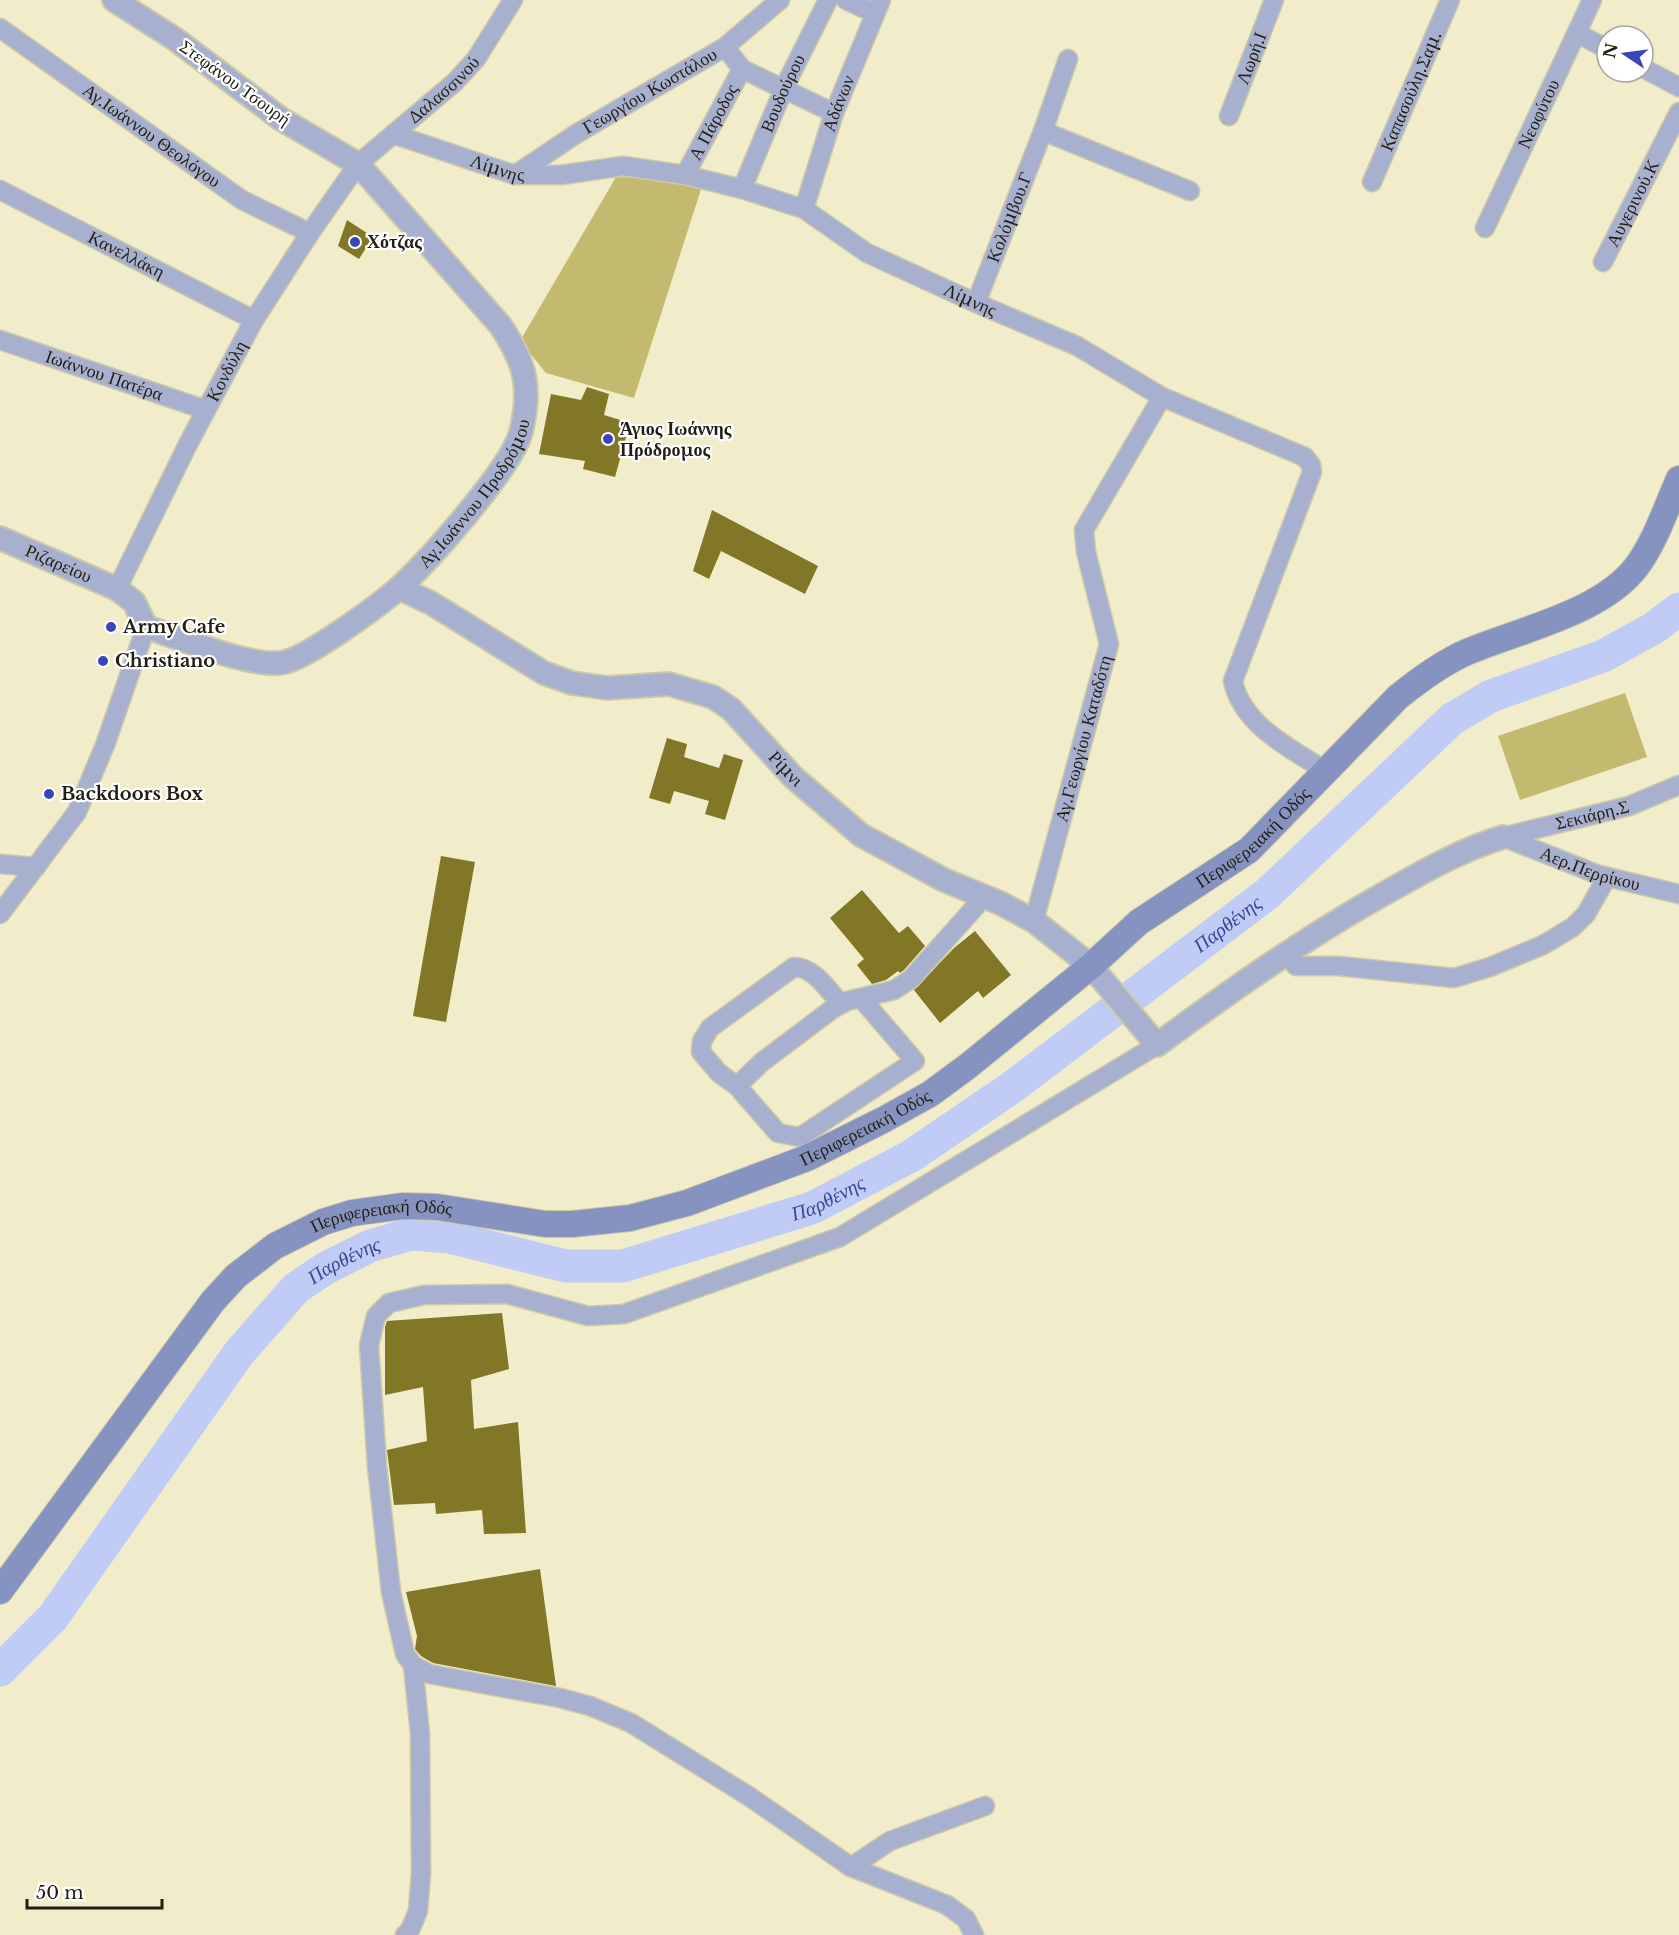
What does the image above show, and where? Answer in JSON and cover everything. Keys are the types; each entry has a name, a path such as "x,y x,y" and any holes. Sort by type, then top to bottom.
{"main road":[{"name":"Περιφερειακή Οδός","path":"0,1591 213,1301 256,1259 282,1242 324,1222 378,1208 437,1207 519,1221 572,1224 630,1218 687,1203 807,1158 930,1094 1091,966 1139,922 1249,850 1398,697 1441,666 1466,652 1550,621 1616,586 1636,566 1648,546 1679,479"}],"street":[{"name":"Στεφάνου Τσουρή","path":"114,0 175,39 282,119 358,164"},
{"name":"Δαλασσινού","path":"358,164 462,75 476,59 513,0"},
{"name":"Γεωργίου Κωστάλου","path":"515,176 576,134 725,47 780,0"},
{"name":"Βουδούρου","path":"742,189 784,87 828,0"},
{"path":"846,0 877,7"},
{"name":"Λωρή.Ι","path":"1229,116 1274,0"},
{"name":"Καπασούλη.Σαμ.","path":"1372,182 1449,0"},
{"name":"Νεοφύτου","path":"1485,228 1592,0"},
{"name":"Αδάνων","path":"804,209 834,113 877,7"},
{"name":"Αγ.Ιωάννου Θεολόγου","path":"0,28 242,200 310,233"},
{"path":"1577,33 1595,43"},
{"path":"725,47 742,69 784,87 834,113"},
{"name":"Κολόμβου.Γ","path":"976,303 1043,131 1068,59"},
{"name":"Α Πάροδος","path":"685,176 742,69"},
{"path":"1655,74 1679,87"},
{"name":"Αυγερινού.Κ","path":"1603,261 1679,112"},
{"path":"1043,131 1190,191"},
{"name":"Λίμνης","path":"393,134 515,176 561,175 622,166 685,176 742,189 804,209 867,253 1077,346 1162,397 1287,447 1305,457 1311,465 1304,493 1233,681 1242,705 1271,735 1326,771"},
{"name":"Κονδύλη","path":"117,589 206,410 254,320 358,164"},
{"name":"Αγ.Ιωάννου Προδρόμου","path":"146,627 258,662 288,662 329,639 399,588 468,512 511,455 524,417 525,376 521,360 500,325 358,164"},
{"name":"Κανελλάκη","path":"0,190 254,320"},
{"name":"Ιωάννου Πατέρα","path":"0,340 206,410"},
{"name":"Αγ.Γεωργίου Καταδότη","path":"1034,921 1109,644 1086,552 1084,530 1162,397"},
{"name":"Ριζαρείου","path":"0,538 117,589"},
{"name":"Ρίμνι","path":"399,588 431,603 544,673 590,686 669,684 713,697 731,709 793,777 861,835 944,880 1034,921 1091,966 1157,1045"},
{"path":"0,914 77,812 88,790 146,627 134,602 117,589"},
{"name":"Σεκιάρη.Σ","path":"1503,837 1629,806 1679,785"},
{"path":"974,1935 966,1919 947,1905 851,1867 750,1797 631,1723 590,1706 455,1681 429,1674 414,1665 403,1648 391,1592 370,1390 371,1329 376,1316 389,1303 424,1295 507,1294 588,1316 624,1314 840,1237 1157,1045 1250,976 1353,911 1443,860 1503,837"},
{"name":"Αερ.Περρίκου","path":"1503,837 1607,877 1679,894"},
{"path":"0,864 36,867"},
{"path":"1285,954 1296,966 1339,966 1454,978 1490,967 1543,945 1573,927 1586,914 1607,877"},
{"path":"737,1086 762,1062 841,1004 894,990 911,979 984,897"},
{"path":"841,1004 813,973 802,967 794,967 710,1028 702,1041 701,1052 719,1073 737,1086 778,1133 800,1137 915,1061 861,998"},
{"path":"405,1935 418,1911 421,1873 420,1734 414,1665"},
{"path":"851,1867 890,1841 985,1806"}],"shaded area":[{"path":"616,177 704,180 634,398 546,373 520,341"},
{"path":"1625,693 1647,757 1520,800 1498,736"}],"building":[{"name":"Χότζας","path":"347,220 373,237 359,259 338,246"},
{"name":"Άγιος Ιωάννης Πρόδρομος","path":"587,387 609,394 604,415 630,423 615,477 583,469 585,461 539,454 551,394 581,400"},
{"path":"712,510 818,566 805,594 721,551 709,579 693,571"},
{"path":"667,738 687,744 684,757 719,768 724,754 743,760 725,820 705,814 709,801 674,791 670,804 649,798"},
{"path":"441,856 475,862 446,1022 413,1016"},
{"path":"862,890 899,933 908,926 925,946 900,973 898,971 886,980 872,984 857,965 864,959 830,918"},
{"path":"975,931 1011,975 983,998 978,991 940,1023 914,990 954,948"},
{"path":"502,1313 509,1369 471,1380 474,1429 518,1422 526,1533 484,1534 482,1510 436,1514 435,1503 394,1505 387,1450 427,1441 423,1387 385,1395 385,1327 387,1321"},
{"path":"540,1569 556,1686 433,1663 421,1656 415,1649 417,1636 406,1592"}],"waterway":[{"name":"Παρθένης","path":"0,1670 53,1617 239,1353 296,1288 326,1268 370,1246 411,1234 449,1237 566,1266 623,1266 812,1208 911,1156 1011,1088 1267,894 1452,719 1491,696 1603,656 1654,628 1679,609"}],"place":[{"name":"Χότζας","path":"355,242"},
{"name":"Άγιος Ιωάννης Πρόδρομος","path":"608,439"},
{"name":"Army Cafe","path":"111,627"},
{"name":"Christiano","path":"103,661"},
{"name":"Backdoors Box","path":"49,794"}]}
